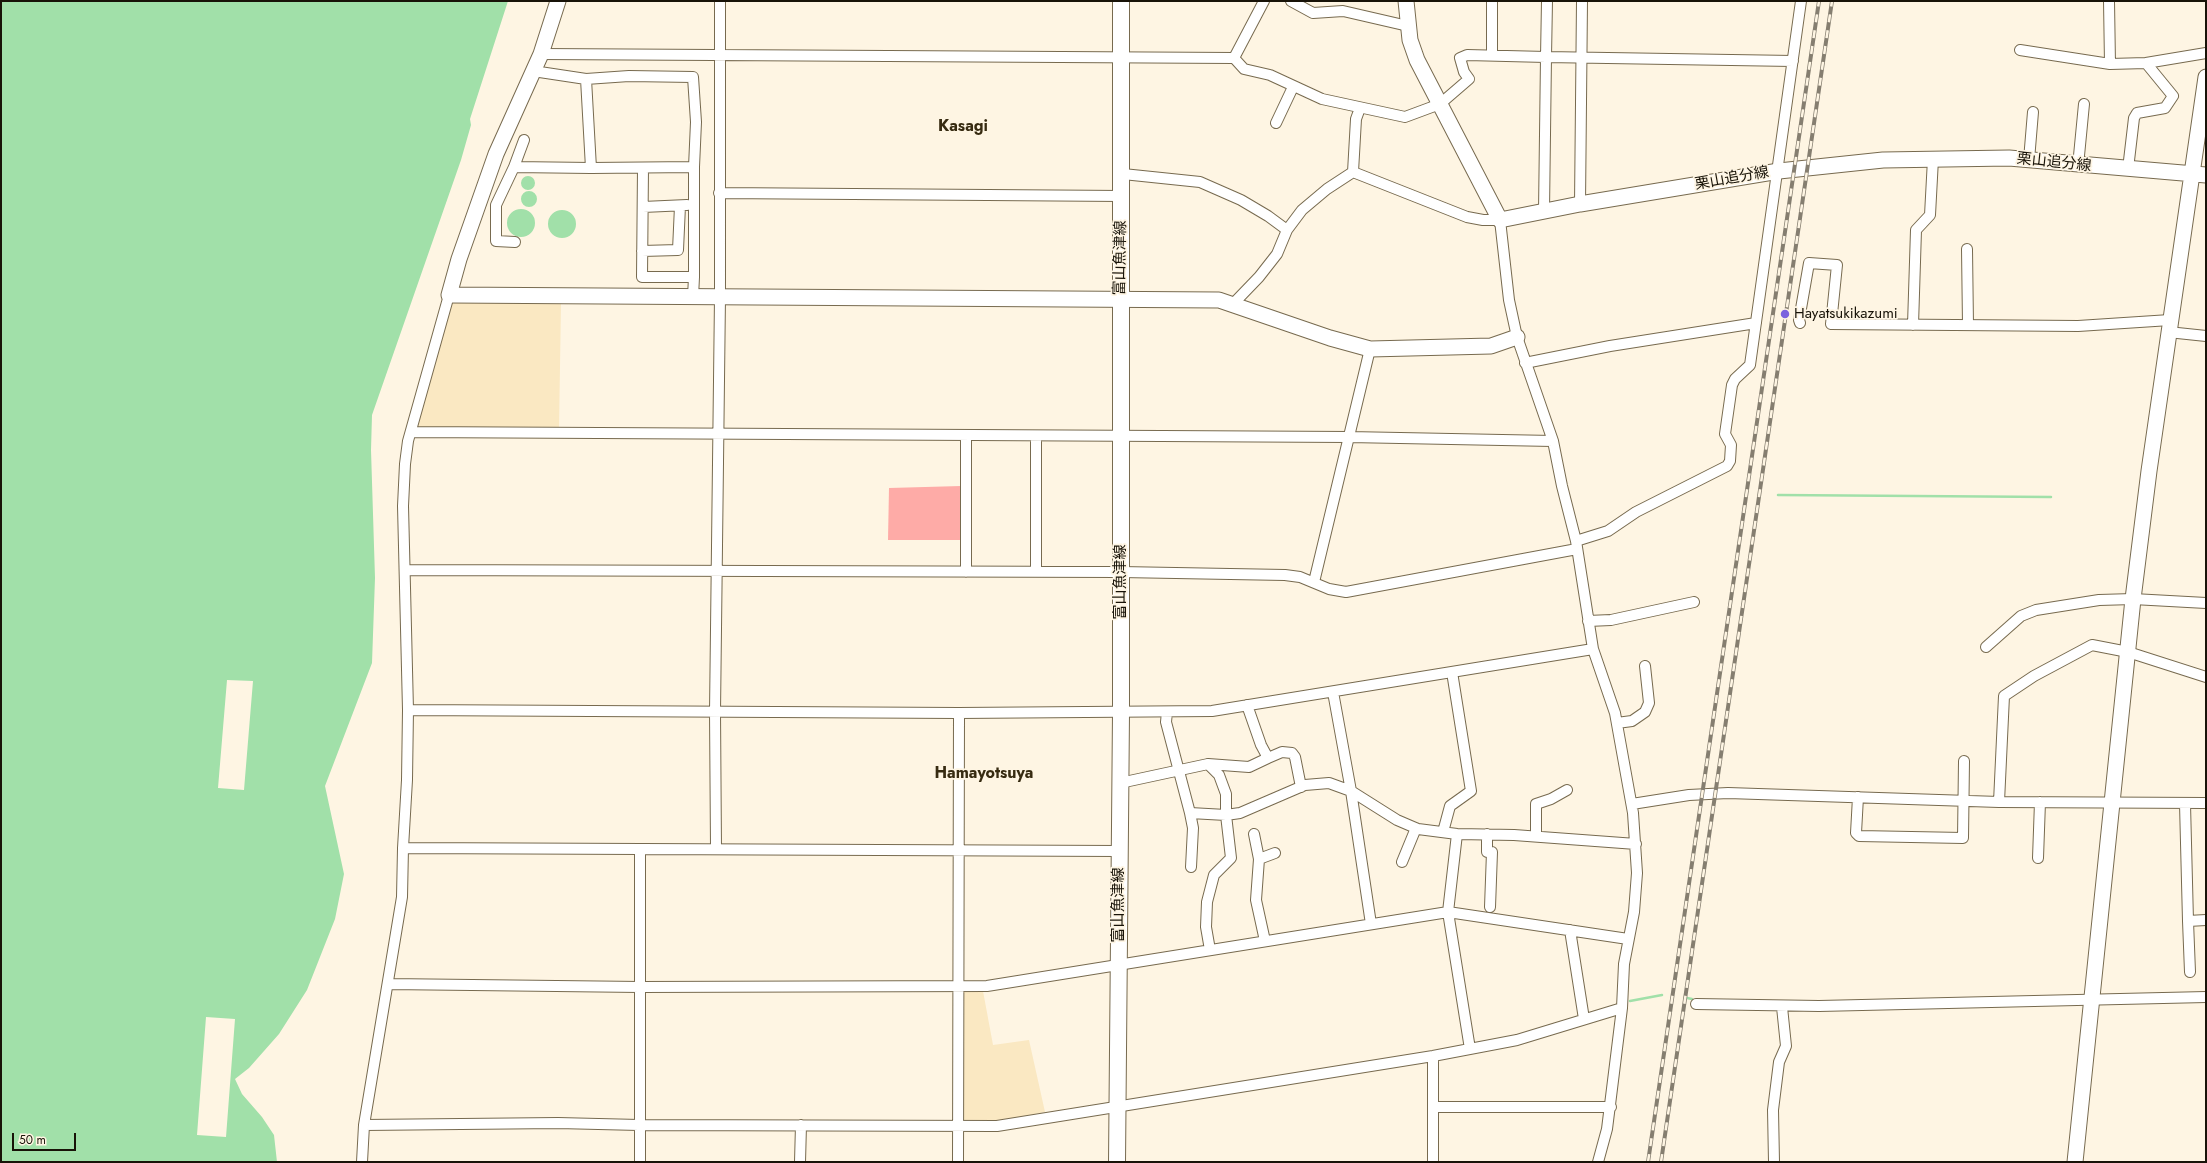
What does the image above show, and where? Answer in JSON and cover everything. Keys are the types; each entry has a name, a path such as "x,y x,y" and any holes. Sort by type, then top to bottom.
{"main road":[{"name":"富山魚津線","path":"1117,1162 1119,966 1118,851 1121,713 1120,300 1123,174 1121,1"}],"street":[{"path":"362,1162 364,1125 402,897 402,848 407,780 408,710 406,570 403,506 405,464 411,432 459,259 496,154 541,54 558,1"},
{"path":"716,848 715,712 720,297 720,1"},
{"path":"1234,58 1264,1"},
{"path":"1291,1 1313,13 1343,11 1408,26"},
{"path":"1406,1 1408,26 1417,60 1500,220 1509,300 1517,337 1553,441 1562,486 1577,545 1593,649 1617,723 1632,804 1637,873 1634,912 1624,964 1622,1008 1608,1129 1598,1162"},
{"path":"1492,1 1492,54"},
{"path":"1544,211 1547,1"},
{"path":"1580,204 1582,1"},
{"path":"406,570 1120,572 1285,575 1300,577 1329,590 1346,592 1577,545 1608,531 1636,512 1727,466 1730,460 1731,445 1725,434 1732,385 1735,379 1750,365 1779,171 1801,1"},
{"path":"2109,1 2110,64"},
{"path":"2020,50 2110,64 2146,63 2206,53"},
{"path":"541,54 1121,56 1234,58 1244,69 1270,75 1293,87 1322,99 1405,117 1440,104 1469,79 1464,72 1460,58 1467,55 1492,54 1546,57 1582,56 1793,61"},
{"path":"2128,169 2134,118 2138,113 2165,108 2173,96 2146,63"},
{"path":"533,71 586,79 629,76 693,77 696,122 694,166 695,250 693,297"},
{"path":"2075,1162 2114,803 2133,599 2169,326 2199,174 2206,76"},
{"path":"586,79 590,168"},
{"path":"1276,123 1293,87"},
{"path":"2078,166 2084,104"},
{"path":"1353,172 1356,119 1360,108"},
{"path":"2028,160 2033,112"},
{"path":"515,242 496,241 496,205 524,140"},
{"name":"栗山追分線","path":"1500,220 1580,204 1779,171 1883,160 2009,158 2078,166 2199,174"},
{"path":"1913,325 1916,230 1930,215 1933,159"},
{"path":"514,166 643,168 694,166"},
{"path":"643,168 642,277 694,277"},
{"path":"1353,172 1466,217 1482,220 1500,220"},
{"path":"1233,304 1259,277 1277,254 1288,230 1302,210 1327,189 1353,172"},
{"path":"1123,174 1200,182 1240,200 1268,216 1288,230"},
{"path":"719,193 1122,196"},
{"path":"643,207 695,205"},
{"path":"678,250 680,206"},
{"path":"1967,249 1968,325"},
{"path":"642,251 695,250"},
{"path":"1800,323 1799,320 1809,263 1837,265 1831,324 2169,326 2206,336"},
{"path":"449,295 1218,300 1330,338 1370,349 1491,346 1517,337"},
{"path":"1525,362 1610,346 1756,323"},
{"path":"1314,582 1370,349"},
{"path":"411,432 718,435 1349,437 1553,441"},
{"path":"966,436 966,572"},
{"path":"1036,436 1036,572"},
{"path":"1986,647 2021,616 2036,610 2099,600 2133,599 2206,603"},
{"path":"1588,621 1611,620 1694,602"},
{"path":"1999,802 2004,696 2034,676 2092,645 2128,652 2206,677"},
{"path":"408,710 959,713 1121,713 1212,711 1593,649"},
{"path":"1617,723 1632,721 1645,712 1649,703 1645,666"},
{"path":"1443,832 1450,806 1471,791 1452,672"},
{"path":"1333,692 1351,791 1371,924"},
{"path":"1247,705 1261,745 1268,758"},
{"path":"1167,712 1166,722 1193,828 1191,867"},
{"path":"958,1162 959,713"},
{"path":"1120,782 1177,769 1208,764 1249,767 1282,752 1292,753 1295,757 1301,787"},
{"path":"1858,797 1856,834 1859,836 1963,838 1964,761"},
{"path":"1208,764 1219,775 1226,794 1226,815 1231,858 1214,875 1207,902 1206,927 1210,950"},
{"path":"1190,813 1226,815 1252,808 1301,787 1329,783 1351,791 1397,820 1416,828 1457,834 1536,836 1636,844"},
{"path":"1536,836 1536,804 1551,799 1567,790"},
{"path":"1632,804 1689,795 1728,793 1999,802 2206,803"},
{"path":"2038,858 2040,802"},
{"path":"2186,804 2190,972"},
{"path":"1402,862 1416,828"},
{"path":"1254,834 1259,859 1256,900 1265,942"},
{"path":"1457,834 1448,912 1470,1049"},
{"path":"1487,834 1487,852 1492,852 1490,907"},
{"path":"402,848 640,850 716,848 1118,851"},
{"path":"640,850 640,1162"},
{"path":"1259,859 1276,853"},
{"path":"388,984 640,987 987,986 1448,912 1628,939"},
{"path":"2188,921 2206,920"},
{"path":"1570,930 1584,1018"},
{"path":"1696,1004 1782,1007 2206,997"},
{"path":"1774,1162 1773,1110 1779,1062 1786,1046 1782,1007"},
{"path":"364,1125 558,1123 639,1125 996,1126 1433,1056 1517,1040 1584,1018 1622,1008"},
{"path":"1433,1056 1434,1162"},
{"path":"1433,1107 1610,1107"},
{"path":"800,1125 800,1162"}],"shaded area":[{"path":"1,1 508,1 470,119 471,125 461,160 372,415 371,450 375,578 372,663 325,786 344,874 335,919 307,990 279,1034 249,1068 235,1079 242,1094 262,1117 274,1135 277,1162 1,1162"},
{"path":"525,176 531,176 535,180 535,186 531,190 525,190 521,186 521,180"},
{"path":"529,191 536,196 537,199 532,206 529,207 522,202 521,199 526,192"},
{"path":"521,209 531,213 535,223 531,233 521,237 511,233 507,223 511,213"},
{"path":"562,210 568,211 572,214 575,218 575,230 572,234 568,237 562,238 556,237 552,234 549,230 548,224 549,218 552,214 556,211"},
{"path":"453,301 561,303 559,430 415,428 431,366"},
{"path":"961,486 962,540 888,540 889,488"},
{"path":"962,989 983,991 993,1045 1029,1040 1045,1112 995,1122 963,1121"}],"pier":[{"path":"227,680 253,681 244,790 218,788"},
{"path":"206,1017 235,1019 226,1137 197,1135"}],"waterway":[{"path":"1778,495 2051,497"},
{"path":"1630,1001 1662,995"},
{"path":"1687,998 1692,999"}],"railway":[{"path":"1648,1162 1819,1"},
{"path":"1661,1162 1832,1"}],"place":[{"name":"Hayatsukikazumi","path":"1785,314"}],"district":[{"name":"Kasagi","path":"963,127"},
{"name":"Hamayotsuya","path":"984,774"}]}
